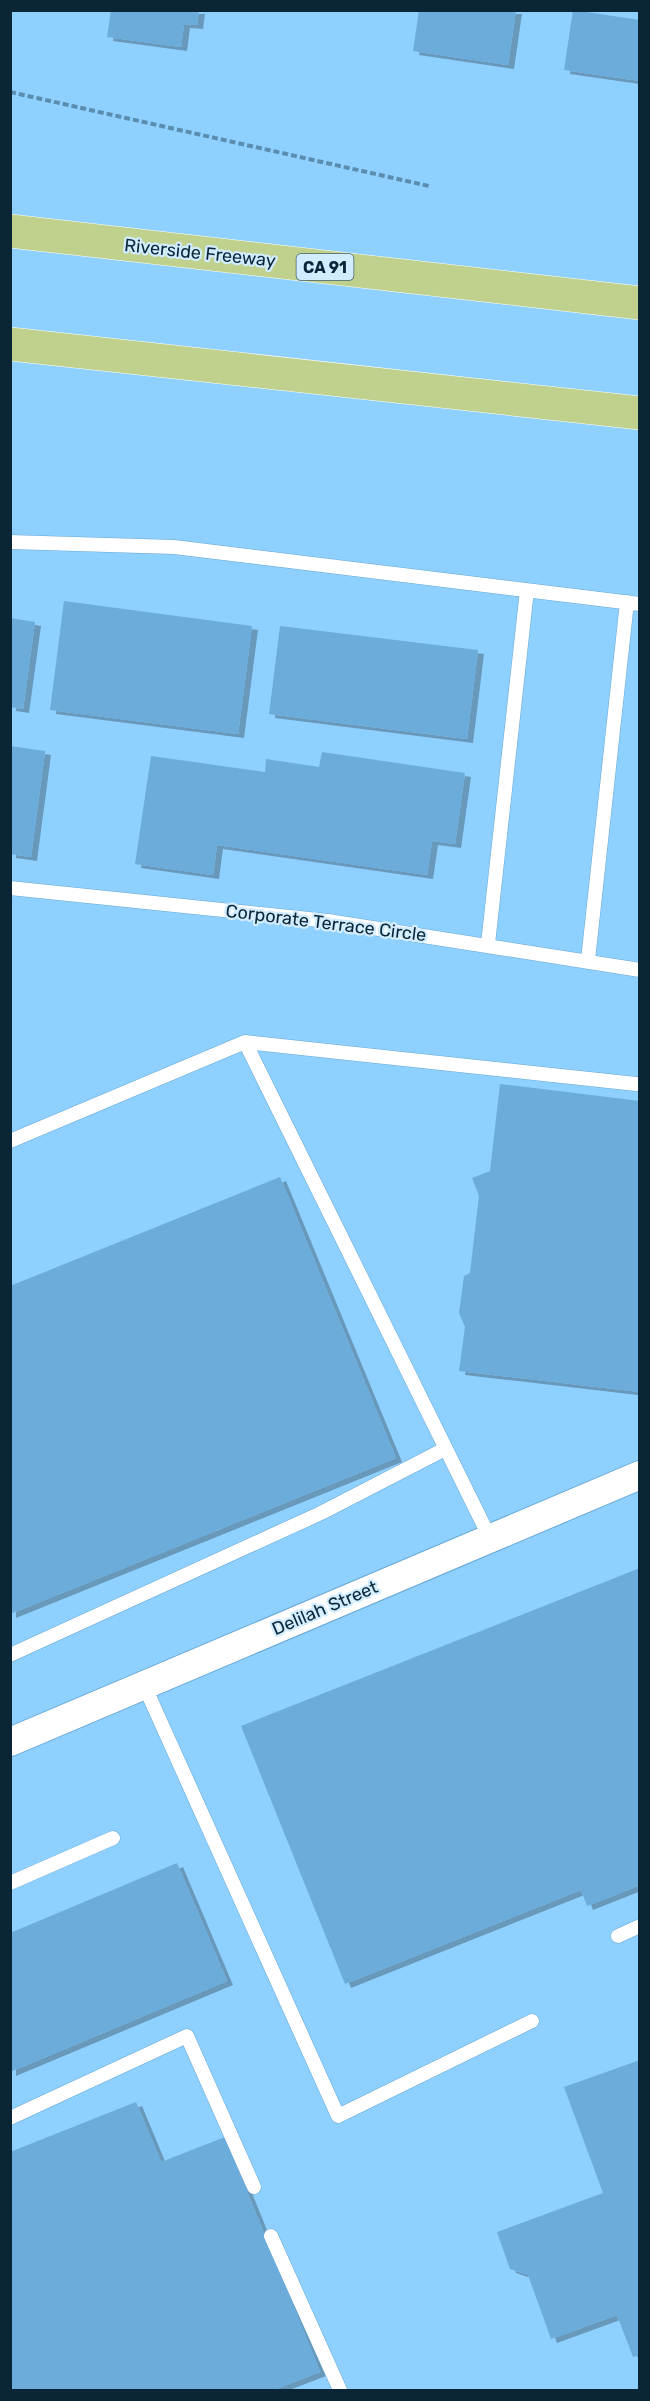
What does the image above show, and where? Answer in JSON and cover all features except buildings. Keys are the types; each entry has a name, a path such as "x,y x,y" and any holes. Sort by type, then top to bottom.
{"highway":[{"name":"Riverside Freeway","path":"10,231 639,303"},
{"path":"10,344 639,413"}],"street":[{"name":"Delilah Street","path":"10,1742 639,1475"}],"lane":[{"path":"10,542 174,547 633,603 588,960"},
{"path":"488,944 527,590"},
{"name":"Corporate Terrace Circle","path":"10,888 328,921 488,944 639,970"},
{"path":"245,1042 490,1538"},
{"path":"10,1141 245,1042 636,1084"},
{"path":"10,1655 321,1513 445,1449"},
{"path":"144,1685 338,2115 532,2021"},
{"path":"10,1883 113,1838"},
{"path":"618,1936 639,1926"},
{"path":"10,2118 187,2036 254,2187"},
{"path":"271,2236 340,2391"}],"path":[{"path":"10,92 429,186"}]}
